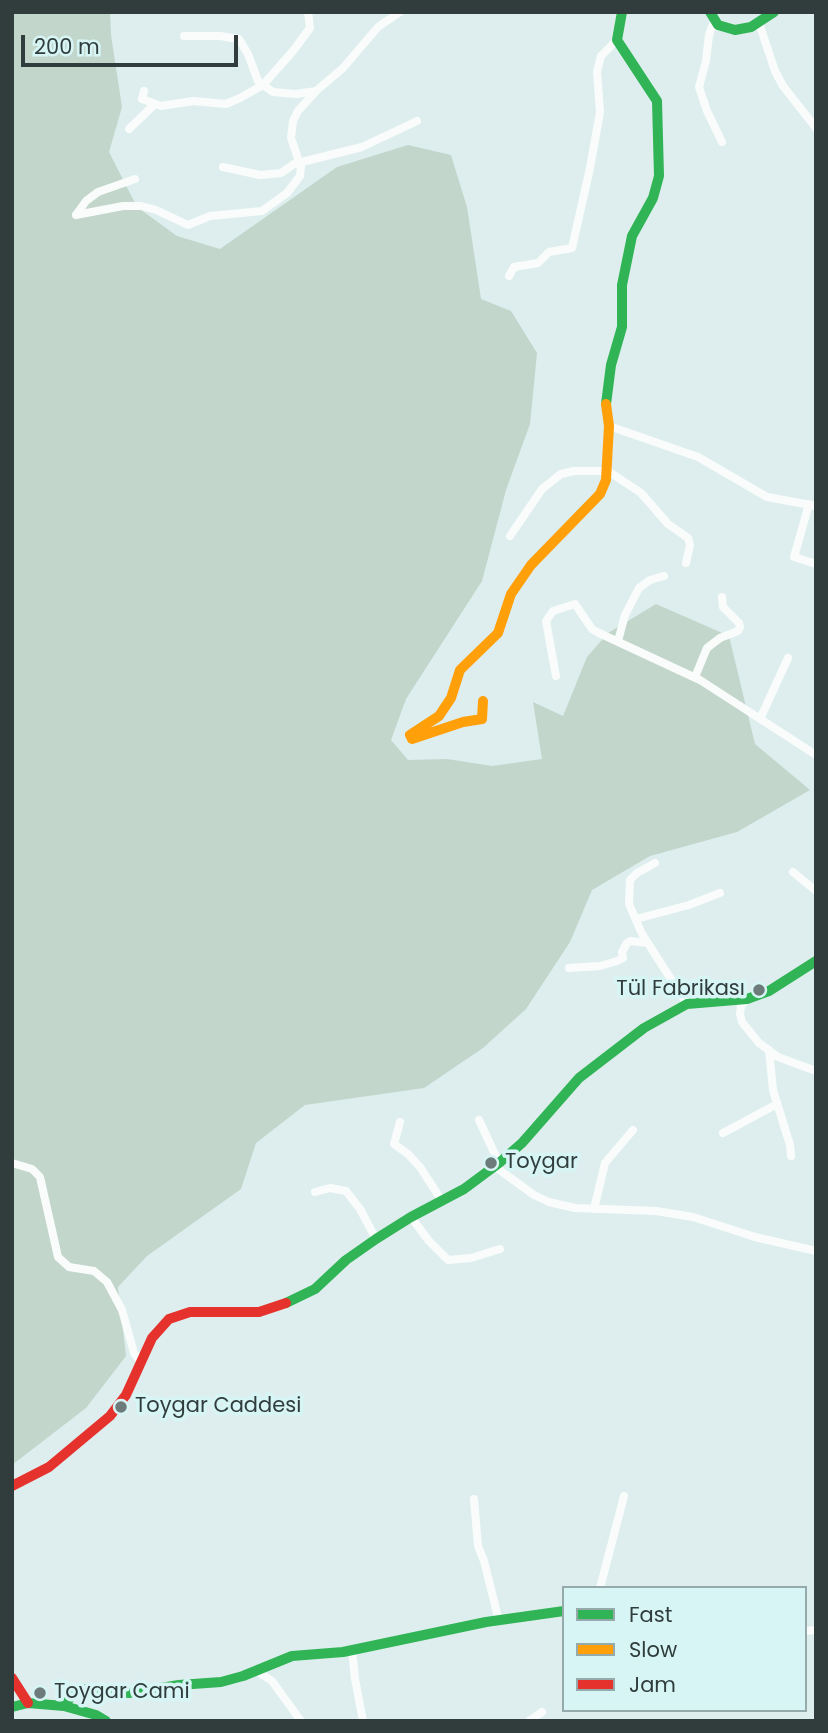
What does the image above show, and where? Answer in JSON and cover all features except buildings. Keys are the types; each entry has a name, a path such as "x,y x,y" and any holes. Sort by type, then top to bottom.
{"street":[{"path":"144,91 142,99 162,106 207,100 226,104 263,85 310,27 308,12"},
{"path":"135,179 98,191 76,215 123,206 141,206 188,225 210,216 253,213 270,206 286,194 302,172 291,138 293,121 298,111 343,68 378,27 400,12"},
{"path":"509,276 514,267 538,262 549,252 572,248 600,112 597,72 601,56 617,40 622,12"},
{"path":"712,17 723,28 735,30 758,23 774,12"},
{"path":"712,17 699,88 722,142"},
{"path":"758,23 783,86 816,128"},
{"path":"184,36 239,39 258,81 273,92 285,94 316,91"},
{"path":"483,701 482,719 463,722 412,739 410,735 439,716 445,708 460,670 498,633 511,594 531,565 600,494 608,471 609,426 606,402 611,365 622,327 622,285 632,236 653,198 659,176 657,101 617,40"},
{"path":"129,129 155,104"},
{"path":"223,167 269,176 299,163 362,147 417,121"},
{"path":"609,426 698,457 767,497 812,505 794,556 816,564"},
{"path":"510,536 542,489 561,474 574,471 608,471 641,493 668,524 688,538 690,545 687,563"},
{"path":"618,641 625,615 639,588 650,580 664,576"},
{"path":"695,677 707,648 720,638 738,631 740,627 723,607 722,597"},
{"path":"556,676 546,621 553,611 575,604 592,629 695,677 816,755"},
{"path":"760,719 788,658"},
{"path":"654,863 630,880 629,904 647,943 687,1004"},
{"path":"793,872 816,891"},
{"path":"636,919 689,905 720,893"},
{"path":"569,968 600,966 617,961 623,958 622,952 630,941 647,943"},
{"path":"12,1486 50,1467 104,1422 126,1395 157,1330 174,1316 190,1312 246,1314 282,1305 315,1289 346,1260 376,1239 464,1189 497,1165 522,1143 579,1078 644,1028 687,1004 720,999 747,999 769,991 816,961"},
{"path":"747,999 741,1006 742,1022 759,1043 778,1057 816,1071"},
{"path":"769,1050 776,1104 791,1156"},
{"path":"723,1133 776,1104"},
{"path":"479,1119 497,1165 534,1195 549,1202 594,1209 656,1211 693,1217 755,1237 816,1251"},
{"path":"400,1122 394,1144 420,1167 442,1201"},
{"path":"594,1209 605,1163 633,1129"},
{"path":"12,1163 32,1169 40,1177 58,1257 69,1267 94,1272 107,1282 122,1310 135,1356 141,1362"},
{"path":"315,1192 330,1188 346,1191 360,1209 376,1239"},
{"path":"411,1217 447,1260 459,1261 500,1248"},
{"path":"601,1586 624,1496"},
{"path":"474,1499 478,1546 499,1621"},
{"path":"64,1706 72,1695 81,1689 139,1692 220,1682 243,1676 292,1656 352,1650 562,1611"},
{"path":"352,1650 363,1721"},
{"path":"256,1670 272,1681 301,1721"},
{"path":"12,1678 28,1703"},
{"path":"12,1707 28,1703 64,1706 96,1715 106,1721"},
{"path":"529,1721 542,1712"}],"green space":[{"path":"12,12 110,12 122,107 109,152 137,207 177,236 220,249 337,167 408,145 451,155 467,207 481,299 511,311 537,353 530,424 506,490 482,581 406,699 391,740 408,760 447,759 492,766 542,759 533,702 563,716 587,657 608,633 656,604 729,636 755,744 810,790 737,832 650,856 592,890 570,942 526,1009 483,1048 424,1088 305,1105 256,1143 241,1189 147,1256 118,1287 126,1356 86,1408 12,1465"}],"traffic: fast":[{"path":"606,404 611,365 622,327 622,285 632,236 653,198 659,176 657,101 617,40 622,12"},
{"path":"710,12 718,25 735,30 751,27 774,12"},
{"path":"286,1303 315,1289 346,1260 376,1239 464,1189 499,1163 522,1143 579,1078 644,1028 687,1004 747,999 769,991 816,961"},
{"path":"64,1706 72,1695 81,1689 129,1693 221,1682 292,1656 343,1652 486,1622 562,1611"},
{"path":"12,1707 28,1703 64,1706 96,1715 106,1721"}],"traffic: slow":[{"path":"483,701 482,719 463,722 412,739 410,735 439,716 451,698 460,670 498,633 511,594 531,565 600,494 606,480 609,426 606,404"}],"traffic: jam":[{"path":"12,1486 49,1467 110,1416 126,1395 152,1338 169,1319 190,1312 259,1312 286,1303"},
{"path":"12,1678 28,1703"}],"place":[{"name":"Tül Fabrikası","path":"759,990"},
{"name":"Toygar","path":"491,1163"},
{"name":"Toygar Caddesi","path":"121,1407"},
{"name":"Toygar Cami","path":"40,1693"}]}
